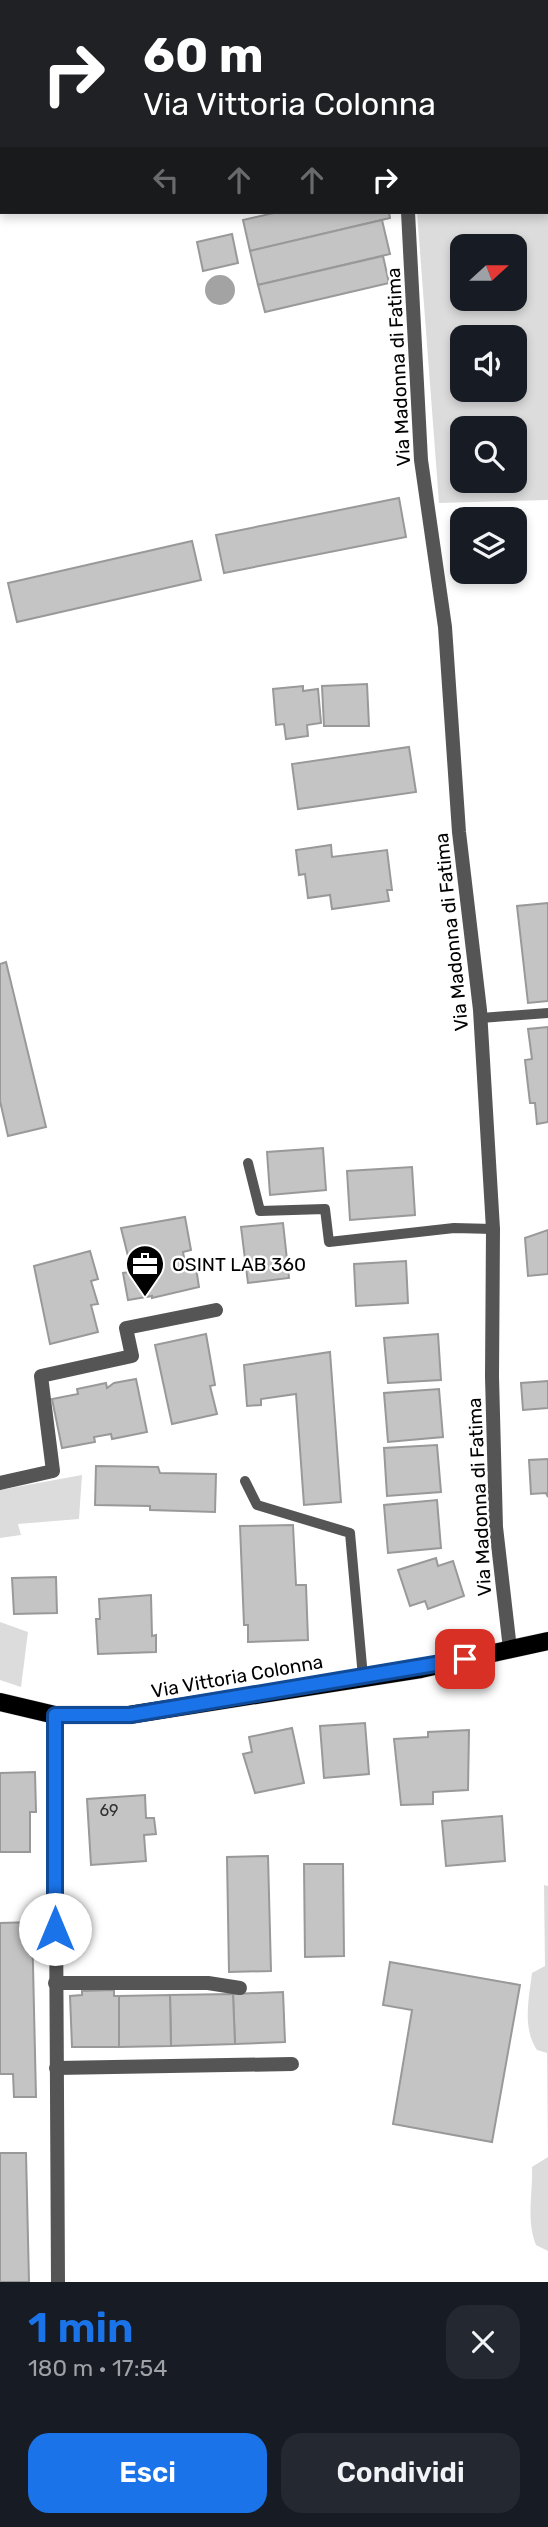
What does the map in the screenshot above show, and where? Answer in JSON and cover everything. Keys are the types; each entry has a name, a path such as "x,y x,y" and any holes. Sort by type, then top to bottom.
{"main road":[{"name":"Via Vittoria Colonna","path":"0,1702 55,1715 130,1715 421,1669 548,1641"}],"street":[{"name":"Via Madonna di Fatima","path":"408,214 421,460 445,627 459,832 481,1018 493,1229 496,1527 510,1649"},
{"path":"0,1483 53,1471 41,1376 132,1356 126,1328 216,1310"},
{"path":"55,1715 58,2282"},
{"path":"55,1983 208,1983 240,1988"},
{"path":"56,2068 292,2063"}],"lane":[{"path":"481,1018 548,1013"},
{"path":"248,1163 260,1210 325,1209 329,1242 454,1228 493,1229"},
{"path":"245,1481 257,1504 350,1533 363,1677"}],"shaded area":[{"path":"417,214 548,214 548,500 439,503"},
{"path":"220,275 231,279 235,290 231,301 220,305 209,301 205,290 209,279"},
{"path":"82,1475 79,1519 18,1524 21,1535 0,1538 0,1490"},
{"path":"0,1622 28,1632 21,1687 0,1680"},
{"path":"544,1885 548,1886 548,2155 547,2053 537,2050 528,2023 532,1973 545,1966"},
{"path":"548,2157 548,2251 536,2245 531,2216 532,2167"}],"building":[{"path":"269,214 389,214 390,218 250,251 243,220"},
{"path":"382,220 390,254 258,285 250,251"},
{"path":"232,234 238,263 203,271 197,242"},
{"path":"383,256 389,283 265,312 258,285"},
{"path":"399,498 406,537 224,573 216,535"},
{"path":"192,541 201,580 17,622 8,583"},
{"path":"367,684 369,726 324,726 322,686"},
{"path":"303,686 303,691 318,689 321,723 307,725 308,736 286,739 284,724 276,725 273,689"},
{"path":"409,747 416,792 298,809 292,764"},
{"path":"331,845 332,857 387,850 392,890 387,890 389,901 332,909 330,895 308,898 305,874 299,875 296,850"},
{"path":"548,903 548,1001 528,1003 517,906"},
{"path":"6,962 46,1127 8,1136 0,1101 0,964"},
{"path":"548,1027 548,1122 537,1124 535,1103 530,1103 525,1060 532,1059 528,1029"},
{"path":"323,1148 326,1190 270,1195 267,1152"},
{"path":"412,1167 415,1215 350,1220 347,1171"},
{"path":"185,1217 191,1250 183,1252 185,1263 195,1261 199,1287 152,1298 128,1300 123,1273 132,1272 121,1228"},
{"path":"283,1223 289,1278 248,1283 241,1227"},
{"path":"548,1230 548,1274 528,1276 525,1238"},
{"path":"90,1251 98,1279 91,1281 98,1304 91,1305 98,1332 50,1344 34,1266"},
{"path":"406,1261 408,1303 356,1306 354,1264"},
{"path":"206,1334 215,1385 210,1386 217,1414 172,1424 155,1345"},
{"path":"438,1334 441,1380 388,1383 384,1338"},
{"path":"330,1352 341,1502 304,1505 296,1394 261,1399 261,1405 247,1406 244,1365"},
{"path":"136,1379 147,1432 112,1439 111,1434 94,1437 95,1442 62,1448 52,1399 78,1394 77,1389 106,1383 107,1388 114,1383"},
{"path":"548,1381 548,1408 523,1410 521,1383"},
{"path":"439,1389 443,1437 388,1442 384,1393"},
{"path":"437,1445 441,1492 387,1496 384,1448"},
{"path":"548,1459 548,1497 546,1493 531,1494 529,1460"},
{"path":"96,1466 158,1467 160,1473 216,1474 215,1512 150,1510 150,1506 95,1505"},
{"path":"437,1500 441,1548 388,1553 384,1505"},
{"path":"293,1525 296,1585 306,1585 308,1640 248,1642 248,1625 244,1625 240,1526"},
{"path":"436,1558 438,1566 453,1561 464,1596 428,1609 425,1601 410,1606 398,1570"},
{"path":"56,1577 57,1613 14,1614 12,1578"},
{"path":"151,1595 152,1636 156,1635 156,1652 98,1654 96,1619 100,1619 99,1599"},
{"path":"365,1723 369,1774 324,1778 320,1726"},
{"path":"292,1728 304,1783 255,1793 243,1754 252,1752 249,1737"},
{"path":"469,1730 468,1790 433,1792 433,1804 401,1805 394,1739 428,1737 428,1732"},
{"path":"35,1772 36,1812 30,1812 30,1852 0,1852 0,1773"},
{"path":"145,1795 146,1818 154,1818 156,1834 144,1835 146,1861 91,1865 87,1799"},
{"path":"502,1816 505,1861 446,1866 442,1821"},
{"path":"268,1856 271,1971 229,1972 227,1857"},
{"path":"304,1864 343,1864 344,1956 305,1957"},
{"path":"32,1922 36,2097 14,2097 13,2074 0,2074 0,1923"},
{"path":"390,1962 520,1985 492,2142 393,2124 412,2010 383,2005"},
{"path":"114,1990 114,1996 119,1996 119,2047 72,2047 70,1996 82,1995 82,1991"},
{"path":"283,1992 285,2042 235,2044 233,1994"},
{"path":"233,1994 235,2044 171,2046 170,1995"},
{"path":"170,1995 171,2046 119,2047 119,1996"},
{"path":"0,2153 26,2153 29,2282 0,2282"}],"place":[{"name":"OSINT LAB 360","path":"145,1298"}],"route":[{"path":"55,1929 55,1715 130,1715 334,1680 421,1669 465,1659"}]}
